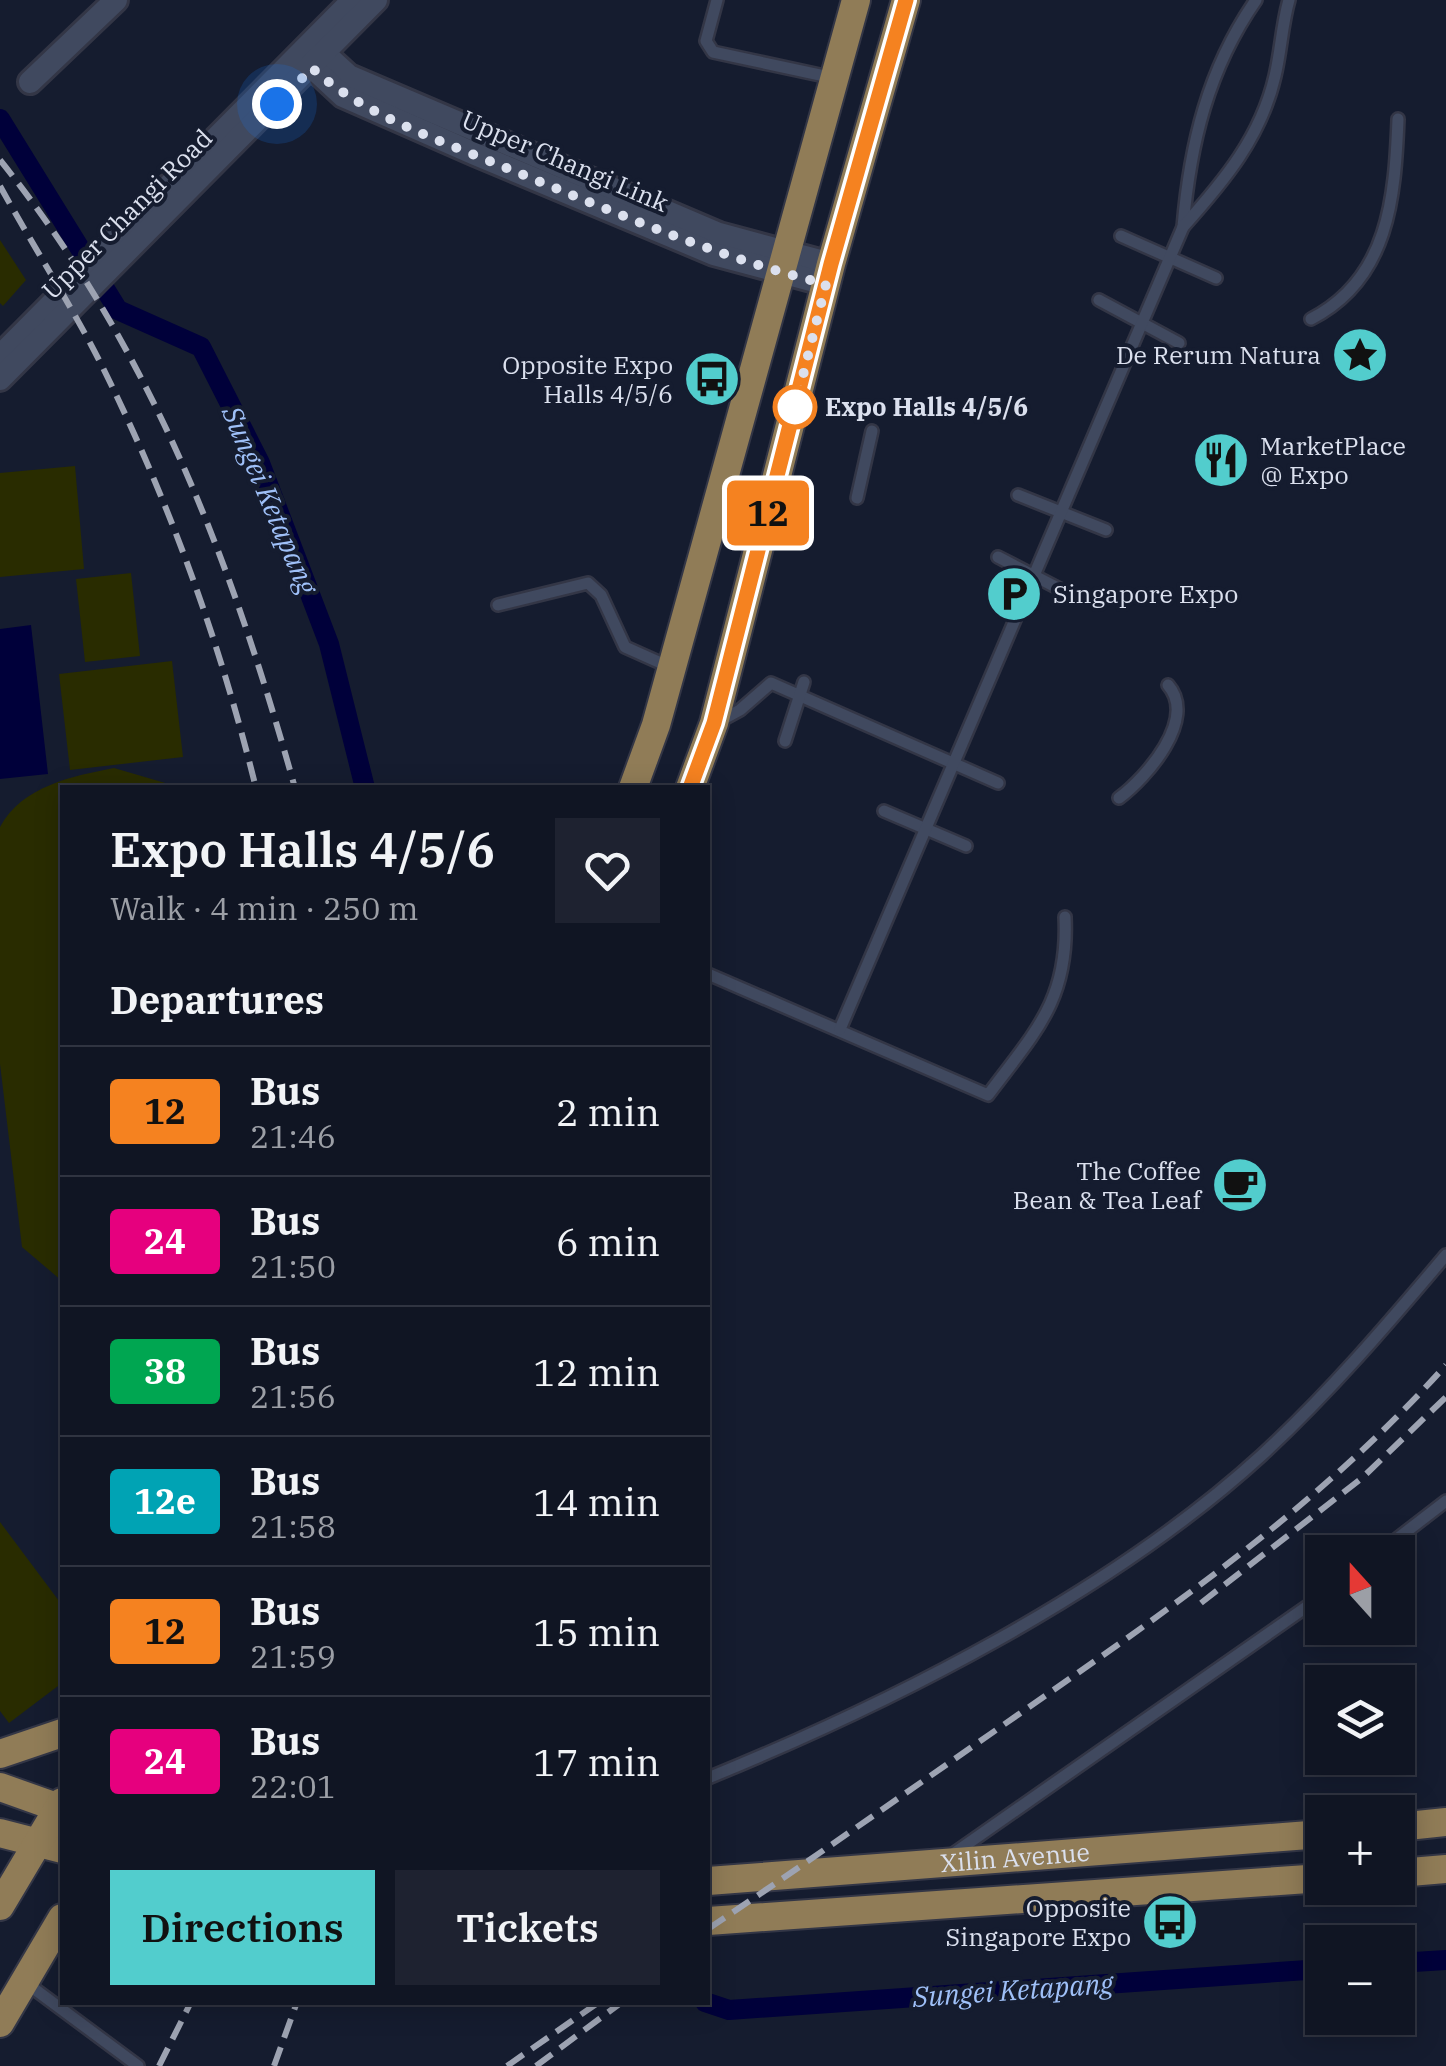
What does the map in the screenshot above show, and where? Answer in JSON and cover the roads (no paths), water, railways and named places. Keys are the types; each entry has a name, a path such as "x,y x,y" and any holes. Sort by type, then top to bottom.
{"main road":[{"path":"634,785 672,668 856,0"},
{"path":"691,785 714,724 828,274 906,0"},
{"path":"0,1754 60,1734"},
{"path":"0,1787 60,1806"},
{"path":"0,1906 50,1847 60,1810"},
{"path":"1415,1825 1446,1822"},
{"path":"0,1833 50,1847"},
{"name":"Xilin Avenue","path":"710,1882 1305,1835"},
{"path":"1415,1871 1446,1869"},
{"name":"Xilin Avenue","path":"710,1921 1305,1879"},
{"path":"0,2022 52,1949 60,1924"}],"street":[{"path":"30,82 116,0"},
{"name":"Upper Changi Road","path":"312,56 353,0"},
{"name":"Upper Changi Road","path":"0,379 8,349 84,282 312,56 376,0"},
{"name":"Upper Changi Link","path":"312,56 349,76 782,263 828,274"}],"lane":[{"path":"716,0 706,42 713,52 834,78"},
{"path":"1183,227 1189,159 1202,104 1256,0"},
{"path":"840,1029 1183,227 1237,166 1259,122 1274,80 1290,0"},
{"path":"1311,319 1331,308 1362,279 1388,228 1398,119"},
{"path":"1121,236 1216,278"},
{"path":"1099,300 1179,342"},
{"path":"856,498 872,431"},
{"path":"1018,495 1106,530"},
{"path":"998,557 1078,598"},
{"path":"498,605 588,583 601,595 625,647 672,668"},
{"path":"714,724 740,710 770,683 802,688 916,748 998,783"},
{"path":"1118,798 1155,761 1173,726 1177,702 1168,684"},
{"path":"784,741 802,688"},
{"path":"884,812 966,846"},
{"path":"710,975 988,1095 1045,1020 1066,959 1064,918"},
{"path":"1010,1044 1014,1060"},
{"path":"710,1777 798,1742 900,1691 1004,1635 1126,1559 1259,1457 1354,1364 1446,1254"},
{"path":"1402,1535 1446,1501"},
{"path":"937,1864 1002,1823 1305,1608"},
{"path":"25,1982 138,2066"}],"waterway":[{"name":"Sungei Ketapang","path":"0,119 118,310 201,347 260,463 329,644 364,785"},
{"name":"Sungei Ketapang","path":"1415,1962 1446,1960"},
{"name":"Sungei Ketapang","path":"710,2004 729,2010 1305,1970"}],"railway":[{"path":"0,160 53,231 100,305 180,458 243,620 294,785"},
{"path":"0,186 93,348 151,473 210,628 255,785"},
{"path":"710,1928 1196,1588 1351,1461 1446,1365"},
{"path":"1201,1603 1362,1478 1446,1397"},
{"path":"159,2066 190,2005"},
{"path":"274,2066 296,2005"},
{"path":"507,2066 595,2005"},
{"path":"536,2066 618,2005"}],"place":[{"name":"De Rerum Natura","path":"1360,355"},
{"name":"Opposite Expo Halls 4/5/6","path":"712,379"},
{"name":"Expo Halls 4/5/6","path":"795,407"},
{"name":"MarketPlace @ Expo","path":"1221,460"},
{"name":"Singapore Expo","path":"1014,594"},
{"name":"The Coffee Bean & Tea Leaf","path":"1240,1185"},
{"name":"Opposite Singapore Expo","path":"1170,1922"}]}
